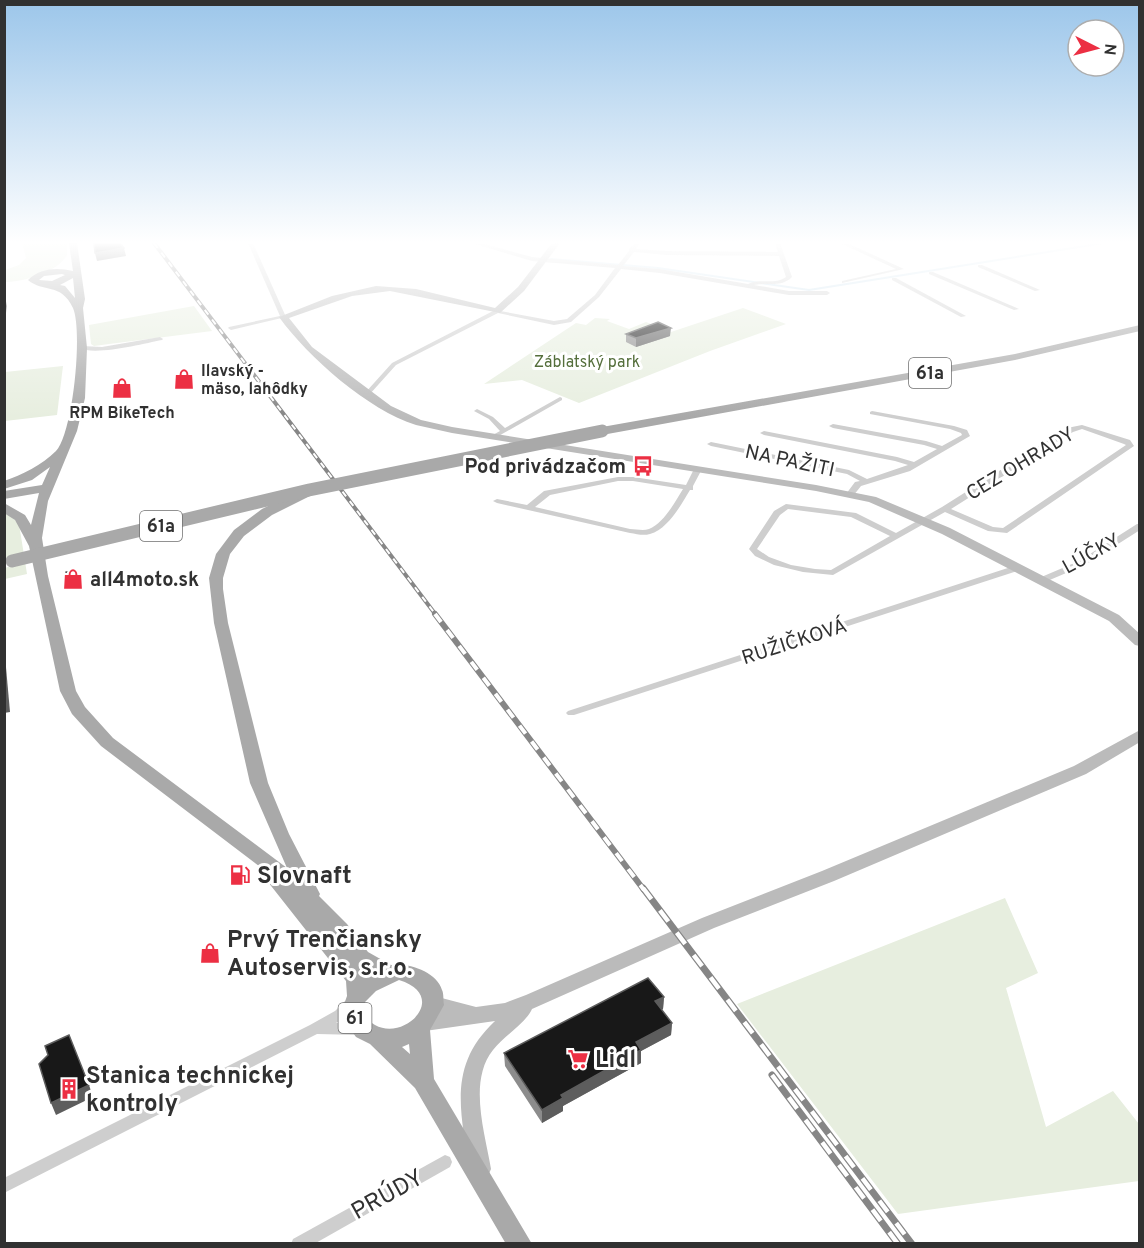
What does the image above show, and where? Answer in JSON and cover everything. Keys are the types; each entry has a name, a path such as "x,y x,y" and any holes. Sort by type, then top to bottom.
{"main road":[{"path":"75,301 78,308"},
{"name":"61","path":"79,301 82,353 79,398 71,431 47,488 36,522 34,545 64,682 78,710 107,742 243,842 313,900 361,958 387,973"},
{"name":"61a","path":"8,562 309,490 602,431 1015,357 1140,328"},
{"path":"4,485 28,477 63,451"},
{"path":"4,492 47,488"},
{"name":"61a","path":"309,490 251,522 230,543 223,554 216,578 216,599 259,783 280,834 313,900"},
{"path":"4,507 20,518 34,545"},
{"name":"61","path":"243,842 283,885 343,960 356,980 355,1017 423,1081 520,1244"},
{"name":"61","path":"356,998 365,985 387,973 399,972 419,977 427,983 433,993 426,1019 423,1081"},
{"name":"61","path":"370,1033 399,1038 426,1019"}],"street":[{"path":"277,301 284,317 309,349 334,370 393,412 418,422 850,494 889,505 1114,618 1140,642"},
{"path":"231,328 284,317 330,301"},
{"path":"450,301 554,323 565,323 591,301"},
{"path":"367,394 394,364 498,312 509,301"},
{"path":"935,301 963,316"},
{"path":"998,301 1016,309"},
{"path":"82,353 160,339"},
{"path":"499,434 560,399"},
{"path":"477,411 501,425 499,434"},
{"name":"NA PAŽITI","path":"850,494 856,485 900,472 943,450 966,434 952,427 872,412"},
{"path":"833,426 926,443 943,450"},
{"name":"CEZ OHRADY","path":"896,536 853,515 786,506 777,513 753,549 755,555 764,560 828,573 896,536 945,509 1076,427 1088,428 1127,442 1130,446 1004,531 945,509"},
{"name":"NA PAŽITI","path":"764,433 897,459 914,465"},
{"name":"NA PAŽITI","path":"711,444 849,472 866,482"},
{"path":"497,501 643,532 658,527 690,488 698,469"},
{"path":"529,508 546,493 618,479 633,478 690,488"},
{"name":"LÚČKY","path":"1042,580 1082,563 1140,526"},
{"name":"RUŽIČKOVÁ","path":"571,713 1017,568"},
{"path":"426,1019 505,1011 533,1001 708,923 828,876 1080,770 1140,735"},
{"path":"4,1186 315,1029 340,1015 356,998"},
{"path":"480,1174 469,1100 470,1074 479,1051 501,1025 533,1001"},
{"path":"315,1029 370,1033"},
{"name":"PRÚDY","path":"298,1244 445,1162"}],"green space":[{"path":"194,306 212,331 94,346 91,344 89,325"},
{"name":"Záblatský park","path":"743,308 786,324 710,351 579,403 522,380 484,384 576,323 586,325 595,318 610,319 607,321 629,329 646,322 671,332"},
{"path":"63,366 57,415 5,421 5,372"},
{"path":"5,510 19,524 27,574 5,579 4,568 13,566 11,556 5,558"},
{"path":"1005,898 1038,973 1006,988 1046,1127 1113,1091 1139,1124 1139,1181 898,1214 737,1004"}],"building":[{"path":"658,322 671,328 636,338 626,334"},
{"path":"76,570 78,577 67,580 66,572"},
{"name":"Lidl","path":"648,978 664,997 655,1001 672,1023 636,1042 641,1050 561,1095 563,1098 542,1110 504,1053"},
{"name":"Stanica technickej kontroly","path":"69,1035 89,1085 51,1103 39,1064 48,1055 45,1046"}],"railway":[{"path":"198,301 436,615"},
{"path":"435,614 644,890"},
{"path":"643,888 912,1244"},
{"path":"772,1075 898,1244"}],"place":[{"name":"Ilavský - mäso, lahôdky","path":"184,379"},
{"name":"RPM BikeTech","path":"122,388"},
{"name":"Pod privádzačom","path":"643,466"},
{"name":"all4moto.sk","path":"73,579"},
{"name":"Slovnaft","path":"240,875"},
{"name":"Prvý Trenčiansky Autoservis, s.r.o.","path":"210,953"},
{"name":"Lidl","path":"578,1059"},
{"name":"Stanica technickej kontroly","path":"69,1089"}]}
